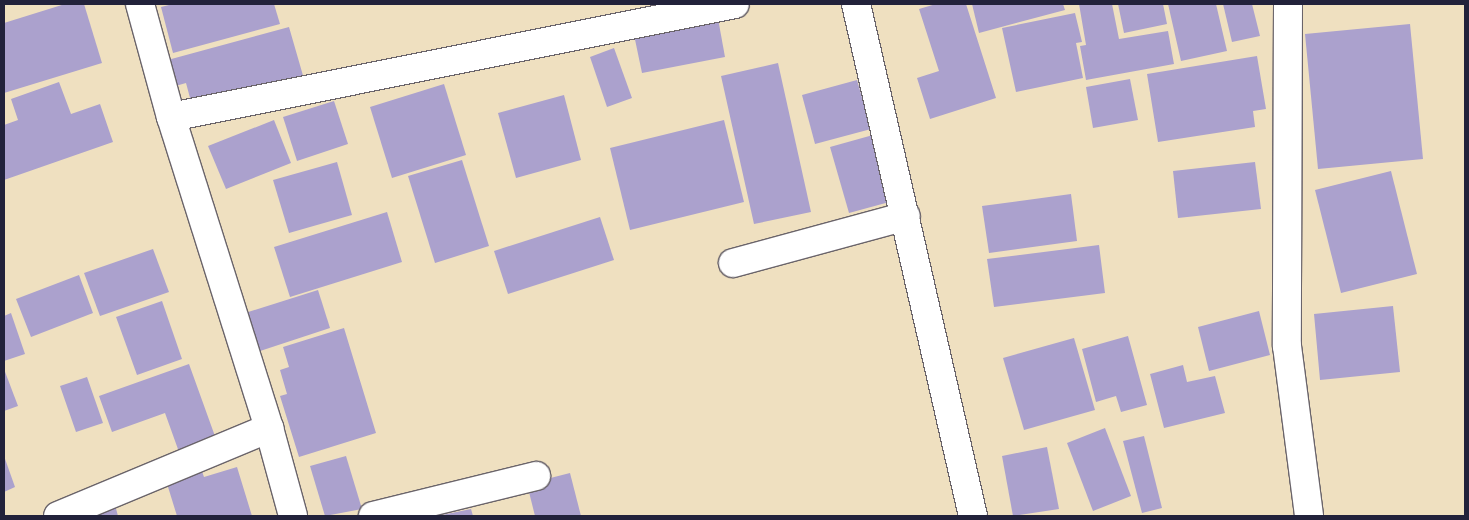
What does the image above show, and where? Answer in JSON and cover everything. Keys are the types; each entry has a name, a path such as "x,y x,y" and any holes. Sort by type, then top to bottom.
{"street":[{"path":"140,4 171,117 269,428 293,516"},
{"path":"171,117 670,11 735,4"},
{"path":"856,4 906,216 973,516"},
{"path":"1288,4 1287,346 1309,516"},
{"path":"733,263 906,216"},
{"path":"58,516 269,428"},
{"path":"372,516 536,476"}],"building":[{"path":"65,4 84,4 102,63 4,93 4,23"},
{"path":"173,4 274,4 280,24 173,53 161,7"},
{"path":"936,4 966,4 996,98 930,119 917,78 939,71 919,9"},
{"path":"972,4 1063,4 1065,10 979,33"},
{"path":"1079,4 1112,4 1119,39 1168,31 1174,64 1086,80 1080,46 1086,45"},
{"path":"1118,4 1163,4 1167,24 1124,33"},
{"path":"1168,4 1216,4 1227,51 1181,61"},
{"path":"1223,4 1252,4 1260,36 1232,42"},
{"path":"717,13 725,57 642,73 633,30"},
{"path":"1075,13 1082,42 1076,43 1083,78 1016,92 1002,28"},
{"path":"1410,24 1423,159 1318,169 1305,34"},
{"path":"289,27 304,79 193,109 186,83 172,87 164,61"},
{"path":"614,48 632,98 607,107 590,57"},
{"path":"1257,56 1266,109 1253,111 1255,127 1158,142 1147,74"},
{"path":"778,63 811,212 754,224 721,76"},
{"path":"1130,79 1138,120 1093,128 1086,87"},
{"path":"857,80 871,129 815,144 802,95"},
{"path":"59,82 71,114 100,104 113,142 4,180 4,125 18,120 11,99"},
{"path":"444,84 466,155 392,178 370,107"},
{"path":"564,95 581,160 516,178 498,113"},
{"path":"334,101 348,144 297,161 283,117"},
{"path":"274,120 291,163 226,189 208,146"},
{"path":"724,120 744,202 630,230 610,148"},
{"path":"873,135 893,201 849,213 830,147"},
{"path":"462,160 489,246 435,263 408,176"},
{"path":"337,162 352,215 289,233 273,180"},
{"path":"1255,162 1261,209 1178,218 1173,171"},
{"path":"1391,171 1417,274 1341,293 1315,190"},
{"path":"1071,194 1077,241 989,253 982,206"},
{"path":"387,212 402,262 290,297 274,247"},
{"path":"600,217 614,260 508,294 494,251"},
{"path":"1099,245 1105,293 994,307 987,259"},
{"path":"153,249 169,292 100,316 84,273"},
{"path":"79,275 93,313 31,337 16,299"},
{"path":"318,290 330,328 254,353 242,314"},
{"path":"162,301 182,359 137,375 116,317"},
{"path":"1393,306 1400,372 1320,380 1314,314"},
{"path":"1259,311 1270,355 1209,371 1198,327"},
{"path":"11,313 25,354 4,361 4,316"},
{"path":"344,328 376,433 299,457 280,396 287,394 280,370 289,367 283,347"},
{"path":"1128,336 1147,405 1121,412 1116,396 1096,402 1082,349"},
{"path":"1074,338 1095,410 1024,430 1003,358"},
{"path":"189,364 216,439 179,452 165,413 112,432 99,396"},
{"path":"1183,365 1187,382 1215,376 1225,413 1164,428 1150,374"},
{"path":"4,369 18,406 4,411"},
{"path":"87,377 103,423 76,432 60,386"},
{"path":"1105,428 1131,496 1093,511 1067,443"},
{"path":"1144,436 1162,508 1142,513 1123,441"},
{"path":"1047,447 1059,509 1013,516 1002,456"},
{"path":"4,456 15,487 4,492"},
{"path":"346,456 362,509 325,516 310,466"},
{"path":"199,463 204,477 237,467 252,516 177,516 164,474"},
{"path":"570,473 581,516 535,516 527,484"},
{"path":"114,501 118,516 76,516"},
{"path":"471,509 473,516 442,516 442,515"}]}
